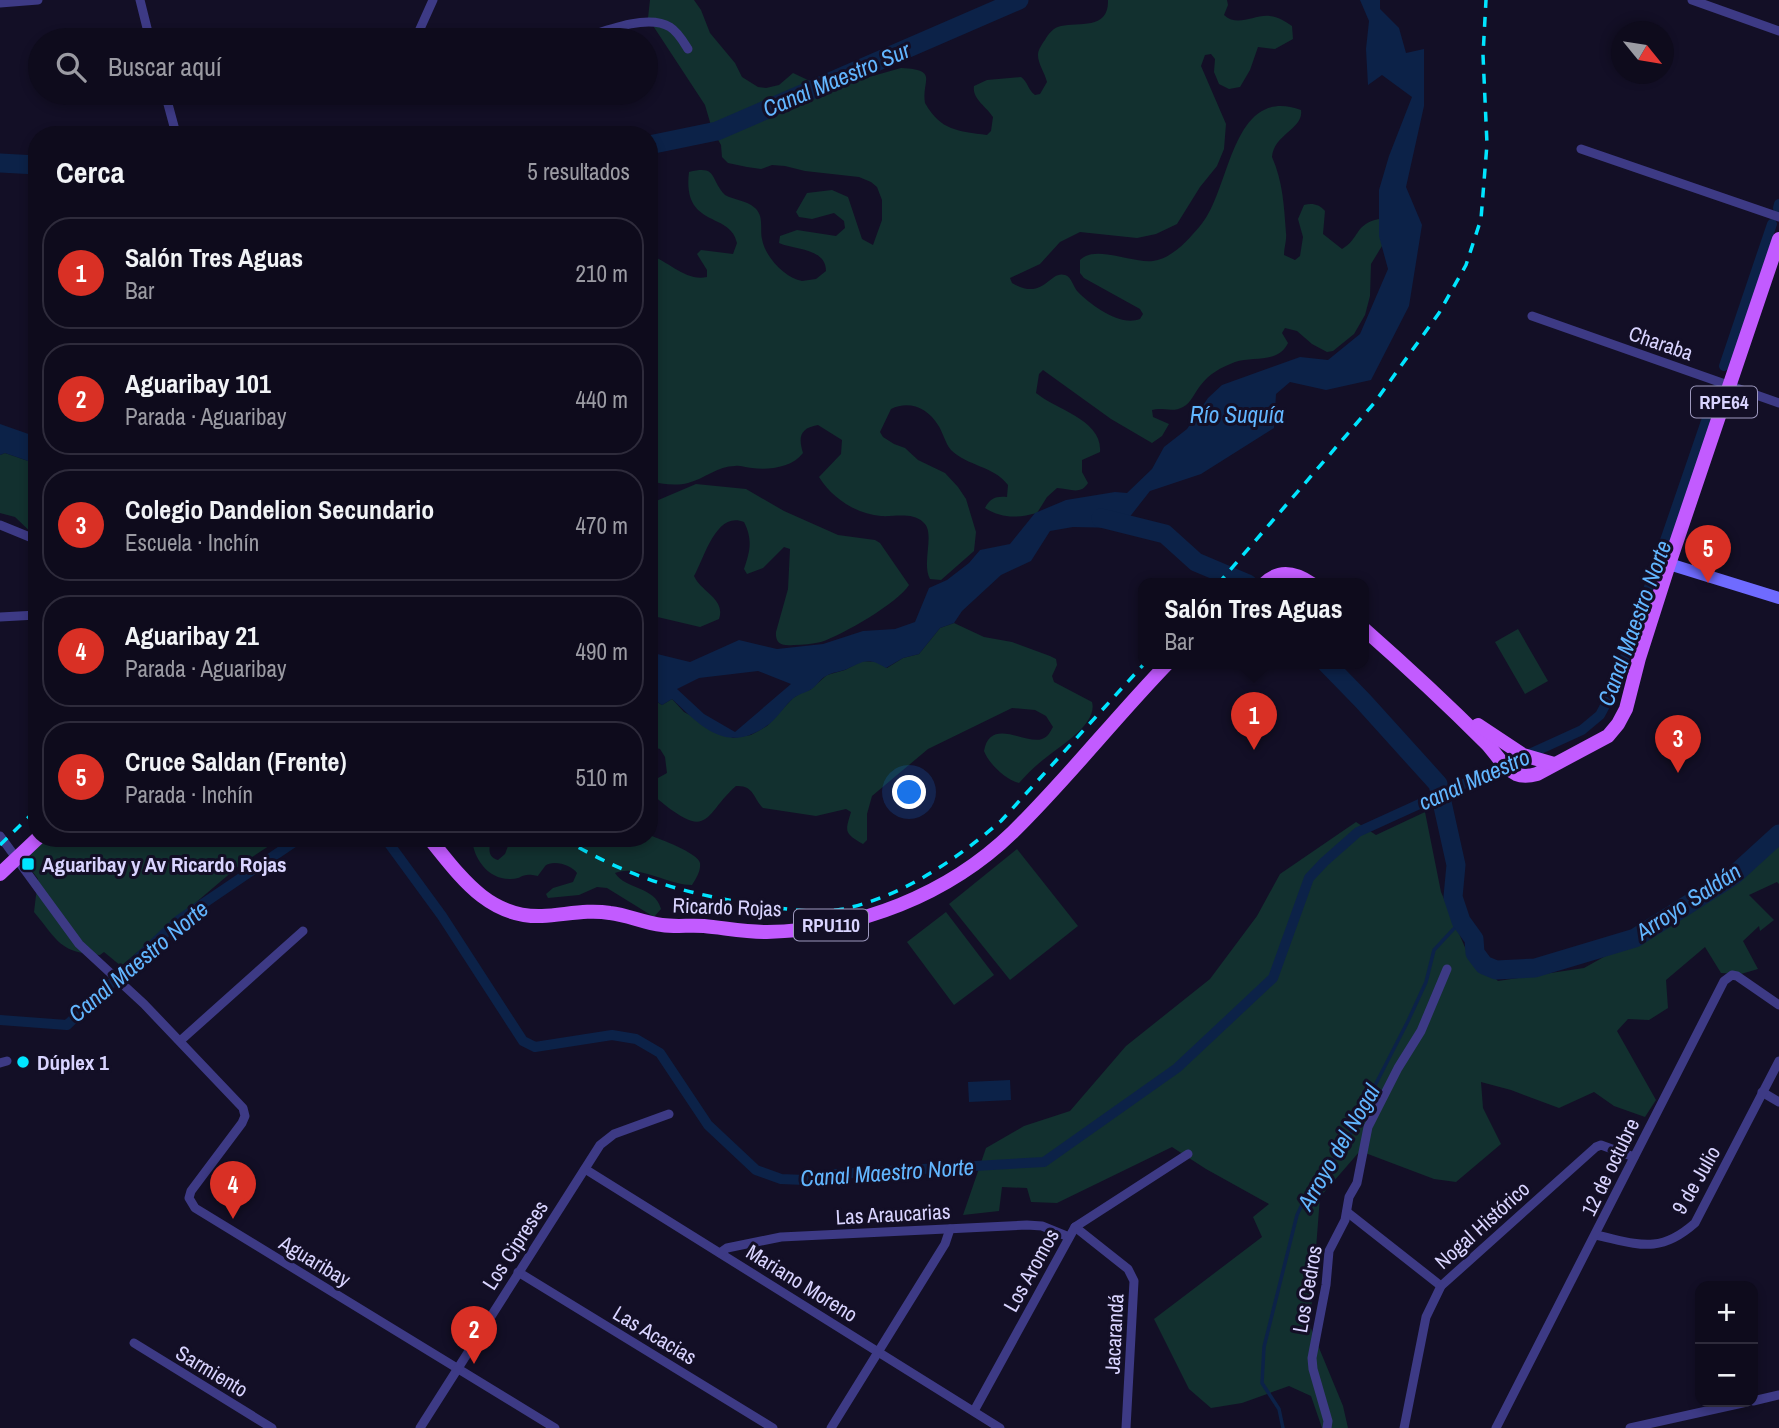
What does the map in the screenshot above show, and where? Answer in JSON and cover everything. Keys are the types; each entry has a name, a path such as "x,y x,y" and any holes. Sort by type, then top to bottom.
{"main road":[{"name":"RPE64","path":"1669,564 1779,239"},
{"path":"1369,634 1426,685 1511,747 1537,761 1554,765 1601,741 1622,717 1669,564 1779,597"},
{"path":"1276,578 1289,574 1298,578"},
{"name":"Ricardo Rojas","path":"437,847 475,892 495,906 515,913 538,916 599,911 663,926 765,932 841,923 921,897 988,854 1013,832 1162,669"},
{"path":"0,874 29,847"}],"street":[{"path":"0,3 38,0"},
{"path":"140,0 147,28"},
{"path":"420,28 433,0"},
{"path":"1692,0 1779,31"},
{"path":"621,28 642,22 658,22 671,28 688,49"},
{"path":"168,105 174,126"},
{"path":"1581,149 1779,217"},
{"name":"Charaba","path":"1532,316 1779,402"},
{"path":"0,525 28,536"},
{"path":"0,617 28,615"},
{"name":"Aguaribay","path":"0,836 79,944 144,1004 243,1108 245,1116 242,1123 191,1191 191,1203 195,1208 555,1428"},
{"path":"180,1041 303,931"},
{"name":"Los Cedros","path":"1327,1428 1328,1421 1312,1357 1326,1285 1329,1251 1345,1220 1349,1197 1357,1183 1368,1127 1398,1068 1421,1031 1447,969"},
{"name":"12 de octubre","path":"1496,1428 1727,977 1737,976 1779,1005"},
{"name":"9 de Julio","path":"1596,1235 1637,1244 1664,1244 1684,1233 1695,1223 1779,1061"},
{"path":"1762,1092 1779,1102"},
{"name":"Los Cipreses","path":"420,1428 606,1139 669,1114"},
{"name":"Nogal Histórico","path":"1404,1428 1426,1317 1441,1286 1596,1147 1601,1145 1634,1157"},
{"name":"Los Aromos","path":"974,1411 1074,1227 1188,1154"},
{"name":"Mariano Moreno","path":"585,1169 1000,1428"},
{"path":"1346,1212 1441,1286"},
{"name":"Las Araucarias","path":"720,1253 727,1248 781,1237 950,1229 1042,1226 1069,1237"},
{"name":"Jacarandá","path":"1074,1227 1128,1269 1134,1281 1126,1428"},
{"path":"831,1428 945,1244 950,1229"},
{"name":"Las Acacias","path":"518,1272 774,1428"},
{"name":"Sarmiento","path":"134,1343 272,1428"},
{"path":"1758,1400 1779,1395"},
{"path":"1630,1428 1724,1407"}],"green space":[{"path":"650,0 694,0 710,33 735,63 742,77 758,87 779,85 793,73 827,89 901,68 921,71 926,78 925,103 937,119 959,131 987,135 991,131 993,117 977,99 974,86 987,80 1021,77 1035,95 1040,94 1047,82 1038,53 1048,35 1058,27 1098,20 1107,10 1108,0 1227,0 1224,15 1229,19 1240,21 1264,16 1279,18 1292,26 1293,39 1275,49 1258,47 1250,70 1240,87 1229,89 1219,84 1214,72 1215,59 1211,54 1205,55 1201,66 1226,124 1224,149 1217,166 1177,224 1156,234 1137,238 1080,232 1060,242 1040,264 1010,278 1012,283 1032,289 1039,288 1054,277 1065,275 1076,290 1106,313 1124,320 1140,319 1143,314 1140,309 1084,278 1080,273 1080,260 1095,254 1105,254 1153,261 1180,248 1210,210 1246,126 1260,112 1278,106 1301,110 1298,122 1278,143 1272,157 1284,204 1284,255 1295,260 1300,256 1303,237 1298,219 1304,205 1315,205 1325,211 1323,234 1342,249 1365,224 1379,219 1385,241 1371,264 1370,296 1365,315 1354,334 1333,351 1327,352 1297,331 1285,328 1282,333 1288,343 1278,354 1230,364 1208,378 1183,407 1175,410 1152,410 1153,417 1169,424 1162,436 1152,443 1111,419 1043,370 1039,374 1036,393 1086,423 1099,441 1100,452 1082,460 1082,472 1088,483 1085,487 1078,490 1057,488 1047,497 1037,513 1030,515 1004,516 985,508 994,498 1007,497 1008,485 995,474 951,450 934,419 923,410 905,405 891,409 880,432 883,437 905,448 918,460 945,473 966,499 976,532 974,551 941,580 930,579 927,565 929,540 927,527 923,522 908,516 881,516 863,512 846,504 824,485 819,477 841,454 842,440 818,425 804,431 801,438 803,453 786,465 765,469 729,467 683,484 658,482 658,259 692,277 707,277 707,270 697,254 701,250 733,254 737,243 726,226 708,217 693,203 689,190 689,172 709,172 725,195 755,208 761,218 762,239 767,253 789,276 802,281 816,279 826,271 825,263 809,251 779,243 780,236 797,230 836,236 845,228 844,221 834,213 812,219 799,217 796,212 807,193 832,190 848,197 862,239 873,245 882,220 882,200 877,187 859,177 785,166 772,165 761,169 728,163 722,157 721,145 712,129 705,105 658,33 658,28 655,28 648,18"},
{"path":"5,453 28,461 28,529 15,517 0,513 0,455"},
{"path":"696,484 746,489 784,511 838,535 875,540 880,543 909,585 894,601 855,626 830,638 807,644 780,644 776,632 788,589 790,549 784,547 763,568 747,574 744,569 749,551 749,534 744,522 734,520 726,523 712,538 694,576 719,606 719,619 700,627 658,617 658,500"},
{"path":"954,623 984,637 1012,642 1056,659 1057,665 1052,676 1054,682 1092,702 1090,718 1070,740 1036,765 1019,783 994,766 984,751 993,735 1001,733 1035,740 1047,736 1053,727 1046,716 1035,710 1012,708 928,749 872,796 867,814 867,840 863,844 849,834 851,812 846,809 816,816 763,808 750,790 742,786 736,786 706,819 699,821 691,821 658,800 658,778 667,773 665,757 658,748 658,703 662,705 672,699 684,712 733,738 751,735 767,726 793,698 810,690 827,675 862,661 877,662 887,668 903,658 919,654 940,628"},
{"path":"1518,629 1548,681 1525,694 1495,642"},
{"path":"1425,812 1441,892 1467,952 1498,981 1584,968 1692,908 1779,845 1779,884 1777,882 1749,895 1774,920 1760,931 1759,926 1743,941 1758,969 1741,974 1721,973 1705,947 1666,980 1668,1008 1649,1020 1628,1019 1617,1031 1656,1100 1645,1117 1614,1106 1594,1092 1559,1108 1481,1082 1483,1108 1501,1144 1456,1182 1434,1179 1360,1151 1320,1197 1310,1326 1343,1406 1348,1428 1322,1428 1311,1396 1289,1386 1242,1403 1211,1408 1189,1389 1154,1319 1262,1237 1253,1217 1269,1204 1172,1147 1057,1203 1031,1202 1027,1188 1002,1187 999,1211 963,1215 986,1148 1024,1126 1070,1111 1126,1046 1210,979 1257,916 1280,874 1356,822 1376,835"},
{"path":"658,839 693,855 700,863 699,872 692,885 633,871 615,873 626,883 653,896 661,909 654,917 607,888 597,887 579,895 548,898 546,894 553,888 573,882 577,873 562,864 553,863 545,866 538,876 525,875 511,879 495,876 483,866 473,847 489,847 490,854 498,860 508,847 658,847"},
{"path":"36,847 267,847 240,865 121,966 104,952 100,955 76,952 55,938 34,912 38,879 24,860"},
{"path":"1017,849 1078,926 1010,980 949,904"},
{"path":"946,912 994,975 954,1005 907,942"}],"water":[{"name":"Río Suquía","path":"1360,0 1380,0 1380,9 1399,28 1406,53 1424,49 1424,106 1406,187 1422,225 1409,306 1371,380 1326,390 1290,382 1276,394 1274,428 1201,474 1150,491 1121,528 1073,527 1050,531 1031,561 1001,575 962,611 954,623 940,628 919,654 903,658 886,668 866,661 828,675 812,689 791,700 769,724 751,735 725,737 703,726 672,699 662,705 658,702 658,654 690,662 739,640 777,649 823,644 863,631 895,629 915,622 929,588 947,580 969,563 980,550 1010,544 1035,513 1066,500 1115,492 1127,493 1152,469 1164,447 1187,429 1208,398 1222,385 1300,357 1328,360 1360,334 1388,269 1379,236 1379,190 1412,97 1382,75 1368,85 1366,49 1369,21","holes":["758,671 791,684 735,732 704,714 677,689 699,678"]},
{"path":"0,424 28,434 28,461 5,453 0,455"},
{"path":"1010,1080 1011,1100 969,1102 968,1082"}],"waterway":[{"name":"Canal Maestro Sur","path":"658,143 717,131 1019,0"},
{"name":"Canal Maestro Sur","path":"0,163 28,165"},
{"name":"Canal Maestro Norte","path":"1778,208 1779,204"},
{"name":"Canal Maestro Norte","path":"1724,366 1772,224"},
{"name":"Canal Maestro Norte","path":"392,847 442,916 523,1041 535,1047 612,1035 636,1039 660,1053 708,1125 756,1170 781,1179 828,1181 836,1174 1044,1162 1177,1068 1273,978 1309,878 1358,832 1582,730 1600,715 1614,689 1717,389"},
{"name":"Arroyo Saldán","path":"1101,518 1165,534 1196,562 1234,578"},
{"name":"Arroyo Saldán","path":"1332,669 1438,784 1456,865 1453,897 1461,921 1474,939 1475,953 1484,965 1496,970 1535,968 1635,938 1733,876 1779,834"},
{"name":"Canal Maestro Norte","path":"0,1020 67,1025 179,920 287,847"},
{"name":"Arroyo del Nogal","path":"1283,1428 1279,1409 1262,1383 1264,1347 1297,1215 1309,1190 1343,1148 1426,982 1434,950 1461,921"}],"railway":[{"path":"1223,578 1375,402 1439,313 1466,265 1481,219 1487,144 1483,55 1486,0"},
{"path":"578,847 634,874 704,895 811,911 843,909 865,903 886,896 928,875 1001,821 1139,669"},
{"path":"0,845 28,818"}],"place":[{"name":"Cruce Saldan (Frente)","path":"1708,583"},
{"name":"Salón Tres Aguas","path":"1254,750"},
{"name":"Colegio Dandelion Secundario","path":"1678,773"},
{"name":"Aguaribay y Av Ricardo Rojas","path":"28,864"},
{"name":"Dúplex 1","path":"23,1062"},
{"name":"Aguaribay 21","path":"233,1219"},
{"name":"Aguaribay 101","path":"474,1364"}],"water label":[{"name":"canal Maestro","path":"1474,779"}]}
